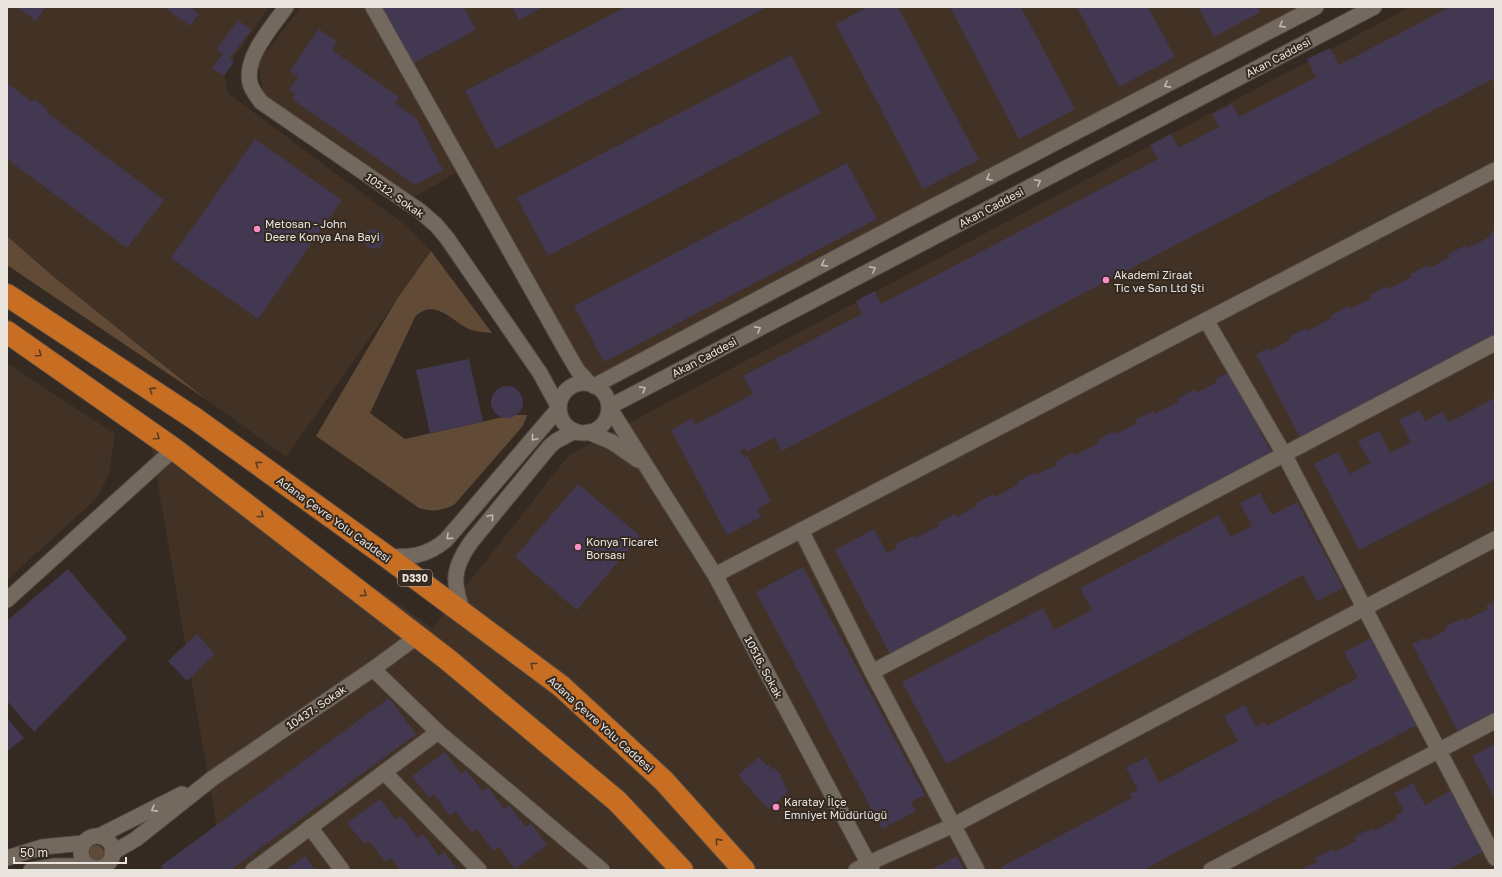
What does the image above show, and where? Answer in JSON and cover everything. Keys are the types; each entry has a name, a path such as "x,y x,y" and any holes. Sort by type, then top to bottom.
{"highway":[{"path":"7,286 54,325"},
{"name":"Adana Çevre Yolu Caddesi","path":"7,295 194,418 386,556 566,691 664,781 744,870"},
{"path":"7,332 174,449 418,636 617,801 682,870"}],"street":[{"name":"10512. Sokak","path":"286,7 253,57 249,71 253,91 261,102 420,211 436,225 447,238 540,373 559,408"},
{"path":"373,7 570,358 578,371 605,396 608,407 608,415 602,425 596,430 581,432 556,441 550,446 470,542 462,554 457,567 456,583 458,597 464,614"},
{"path":"386,556 410,556 424,553 435,549 446,540 559,408 562,396 567,390 578,384 592,385 1316,7"},
{"name":"Akan Caddesi","path":"608,407 1374,7"},
{"path":"715,575 1495,170"},
{"path":"1206,320 1284,454 1495,858"},
{"path":"872,672 1495,343"},
{"name":"10516. Sokak","path":"608,407 649,468 715,575 866,868"},
{"path":"559,408 562,421 568,427 612,442 649,468"},
{"path":"7,600 174,449"},
{"path":"802,530 872,672 977,870"},
{"path":"866,868 954,825 1495,539"},
{"name":"10437. Sokak","path":"114,860 136,839 213,778 373,669 418,636"},
{"path":"373,669 438,732 602,870"},
{"path":"1211,870 1495,721"},
{"path":"253,870 438,732"},
{"path":"384,772 479,870"},
{"name":"10437. Sokak","path":"99,836 213,778"},
{"path":"310,827 342,870"},
{"path":"31,870 55,866 94,868 105,866 114,860 110,844 107,840 99,836 90,838 84,842 81,847 82,858 94,868"},
{"path":"7,858 42,847 84,842"}],"shaded area":[{"path":"7,7 269,7 224,72 228,93 409,228 431,251 286,457 207,400 54,277 7,236"},
{"path":"301,7 1299,7 599,376 585,371 468,166 411,199 264,99 258,62"},
{"path":"1410,7 1495,7 1495,870 224,870 149,432 433,628 569,455"},
{"path":"7,236 54,277 207,400 7,265"},
{"path":"431,251 492,333 478,332 468,329 446,315 434,310 422,312 415,317 370,413 405,439 512,415 527,415 522,427 454,505 441,510 419,508 316,436 397,299"},
{"path":"7,363 115,434 109,474 97,498 7,580"},
{"path":"93,845 99,845 104,850 102,859 99,861 93,861 88,856 88,850"}],"building":[{"path":"17,7 46,7 36,21"},
{"path":"164,7 190,7 199,14 190,26"},
{"path":"382,7 464,7 476,30 412,64"},
{"path":"512,7 543,7 519,20"},
{"path":"626,7 767,7 496,149 465,91"},
{"path":"868,7 898,7 979,160 923,189 836,24"},
{"path":"950,7 1021,7 1075,109 1019,139"},
{"path":"1077,7 1148,7 1175,57 1119,87"},
{"path":"1198,7 1258,7 1260,12 1214,37"},
{"path":"1450,7 1495,7 1495,78 782,451 775,437 747,452 745,448 740,450 744,457 747,456 771,501 757,509 761,517 727,535 671,430 692,418 695,425 753,394 743,376 862,314 856,301 875,291 881,304 1158,159 1150,145 1171,134 1179,148 1219,127 1212,114 1232,104 1239,117 1316,77 1307,59 1330,48 1339,65"},
{"path":"238,20 251,30 230,58 234,62 224,76 212,68 223,54 217,49"},
{"path":"319,29 337,42 332,50 399,97 395,103 416,118 443,170 415,185 292,99 295,94 289,90 298,77 290,71"},
{"path":"791,55 821,113 548,256 517,198"},
{"path":"7,83 32,102 34,99 48,110 46,112 164,200 127,248 7,159"},
{"name":"Metosan - John Deere Konya Ana Bayi","path":"255,139 342,200 258,319 171,258"},
{"path":"847,163 877,219 604,362 574,306"},
{"path":"370,229 378,229 384,235 384,243 378,249 370,249 364,243 364,235"},
{"path":"1495,230 1495,341 1302,441 1256,354 1268,348 1270,351 1290,340 1289,337 1306,328 1308,331 1332,318 1330,316 1348,306 1350,309 1370,299 1369,296 1386,286 1388,289 1412,277 1410,274 1428,265 1429,268 1450,257 1448,254 1466,245 1468,248 1480,242 1491,236 1490,233"},
{"path":"469,359 483,422 430,433 416,370"},
{"path":"1229,372 1275,459 892,658 835,550 874,529 887,553 897,548 896,544 914,536 915,538 939,526 938,523 955,514 957,517 977,506 976,503 993,494 995,497 1019,484 1017,482 1035,472 1036,475 1057,465 1055,462 1073,452 1075,455 1099,443 1097,440 1115,431 1116,434 1137,423 1135,420 1153,411 1154,414 1178,402 1177,399 1195,389 1196,393 1217,382 1215,379"},
{"path":"504,386 510,386 520,393 523,402 522,408 516,415 510,418 504,418 494,411 491,405 491,399 498,389"},
{"path":"1495,398 1495,480 1359,550 1314,464 1338,452 1350,474 1370,463 1358,441 1379,431 1390,453 1411,442 1399,420 1419,410 1425,421 1443,412 1449,422"},
{"name":"Konya Ticaret Borsası","path":"578,484 640,536 577,610 515,557"},
{"path":"1260,493 1272,515 1297,502 1343,588 1317,601 1303,575 946,764 902,682 1043,608 1054,630 1092,610 1080,588 1219,515 1231,537 1252,526 1240,503"},
{"path":"803,567 925,795 911,802 916,811 882,829 756,592"},
{"path":"68,569 127,638 34,732 7,701 7,621"},
{"path":"1495,601 1495,712 1458,732 1412,644 1424,638 1426,641 1446,630 1445,627 1463,618 1464,621 1488,609 1486,606"},
{"path":"197,634 215,654 187,681 168,661"},
{"path":"1371,638 1417,725 1143,870 1003,870 1001,867 1132,798 1130,794 1138,790 1126,768 1146,757 1159,783 1238,741 1224,716 1245,705 1256,727 1265,722 1267,726 1358,678 1344,652"},
{"path":"389,698 416,734 231,870 163,870 161,866"},
{"path":"7,718 24,738 7,751"},
{"path":"1493,745 1495,749 1495,799 1472,756"},
{"path":"445,752 461,774 466,770 483,791 488,787 504,809 509,805 526,827 531,823 547,845 515,869 499,847 493,851 477,829 472,833 455,811 450,816 434,794 429,798 412,776"},
{"path":"759,757 767,766 769,765 773,770 775,768 782,776 780,778 786,784 784,786 789,791 768,809 738,775"},
{"path":"1413,783 1425,805 1452,790 1485,851 1448,870 1301,870 1317,862 1315,858 1333,849 1334,852 1356,841 1354,837 1372,828 1374,831 1397,819 1395,816 1404,811 1394,793"},
{"path":"380,799 396,820 401,816 418,838 423,834 439,856 444,852 458,870 400,870 391,858 386,862 369,841 364,844 347,823"},
{"path":"305,856 315,870 285,870"},
{"path":"957,856 964,870 930,870"}],"place":[{"name":"Metosan - John Deere Konya Ana Bayi","path":"257,229"},
{"name":"Akademi Ziraat Tic ve San Ltd Şti","path":"1106,280"},
{"name":"Konya Ticaret Borsası","path":"578,547"},
{"name":"Karatay İlçe Emniyet Müdürlüğü","path":"776,807"}]}
